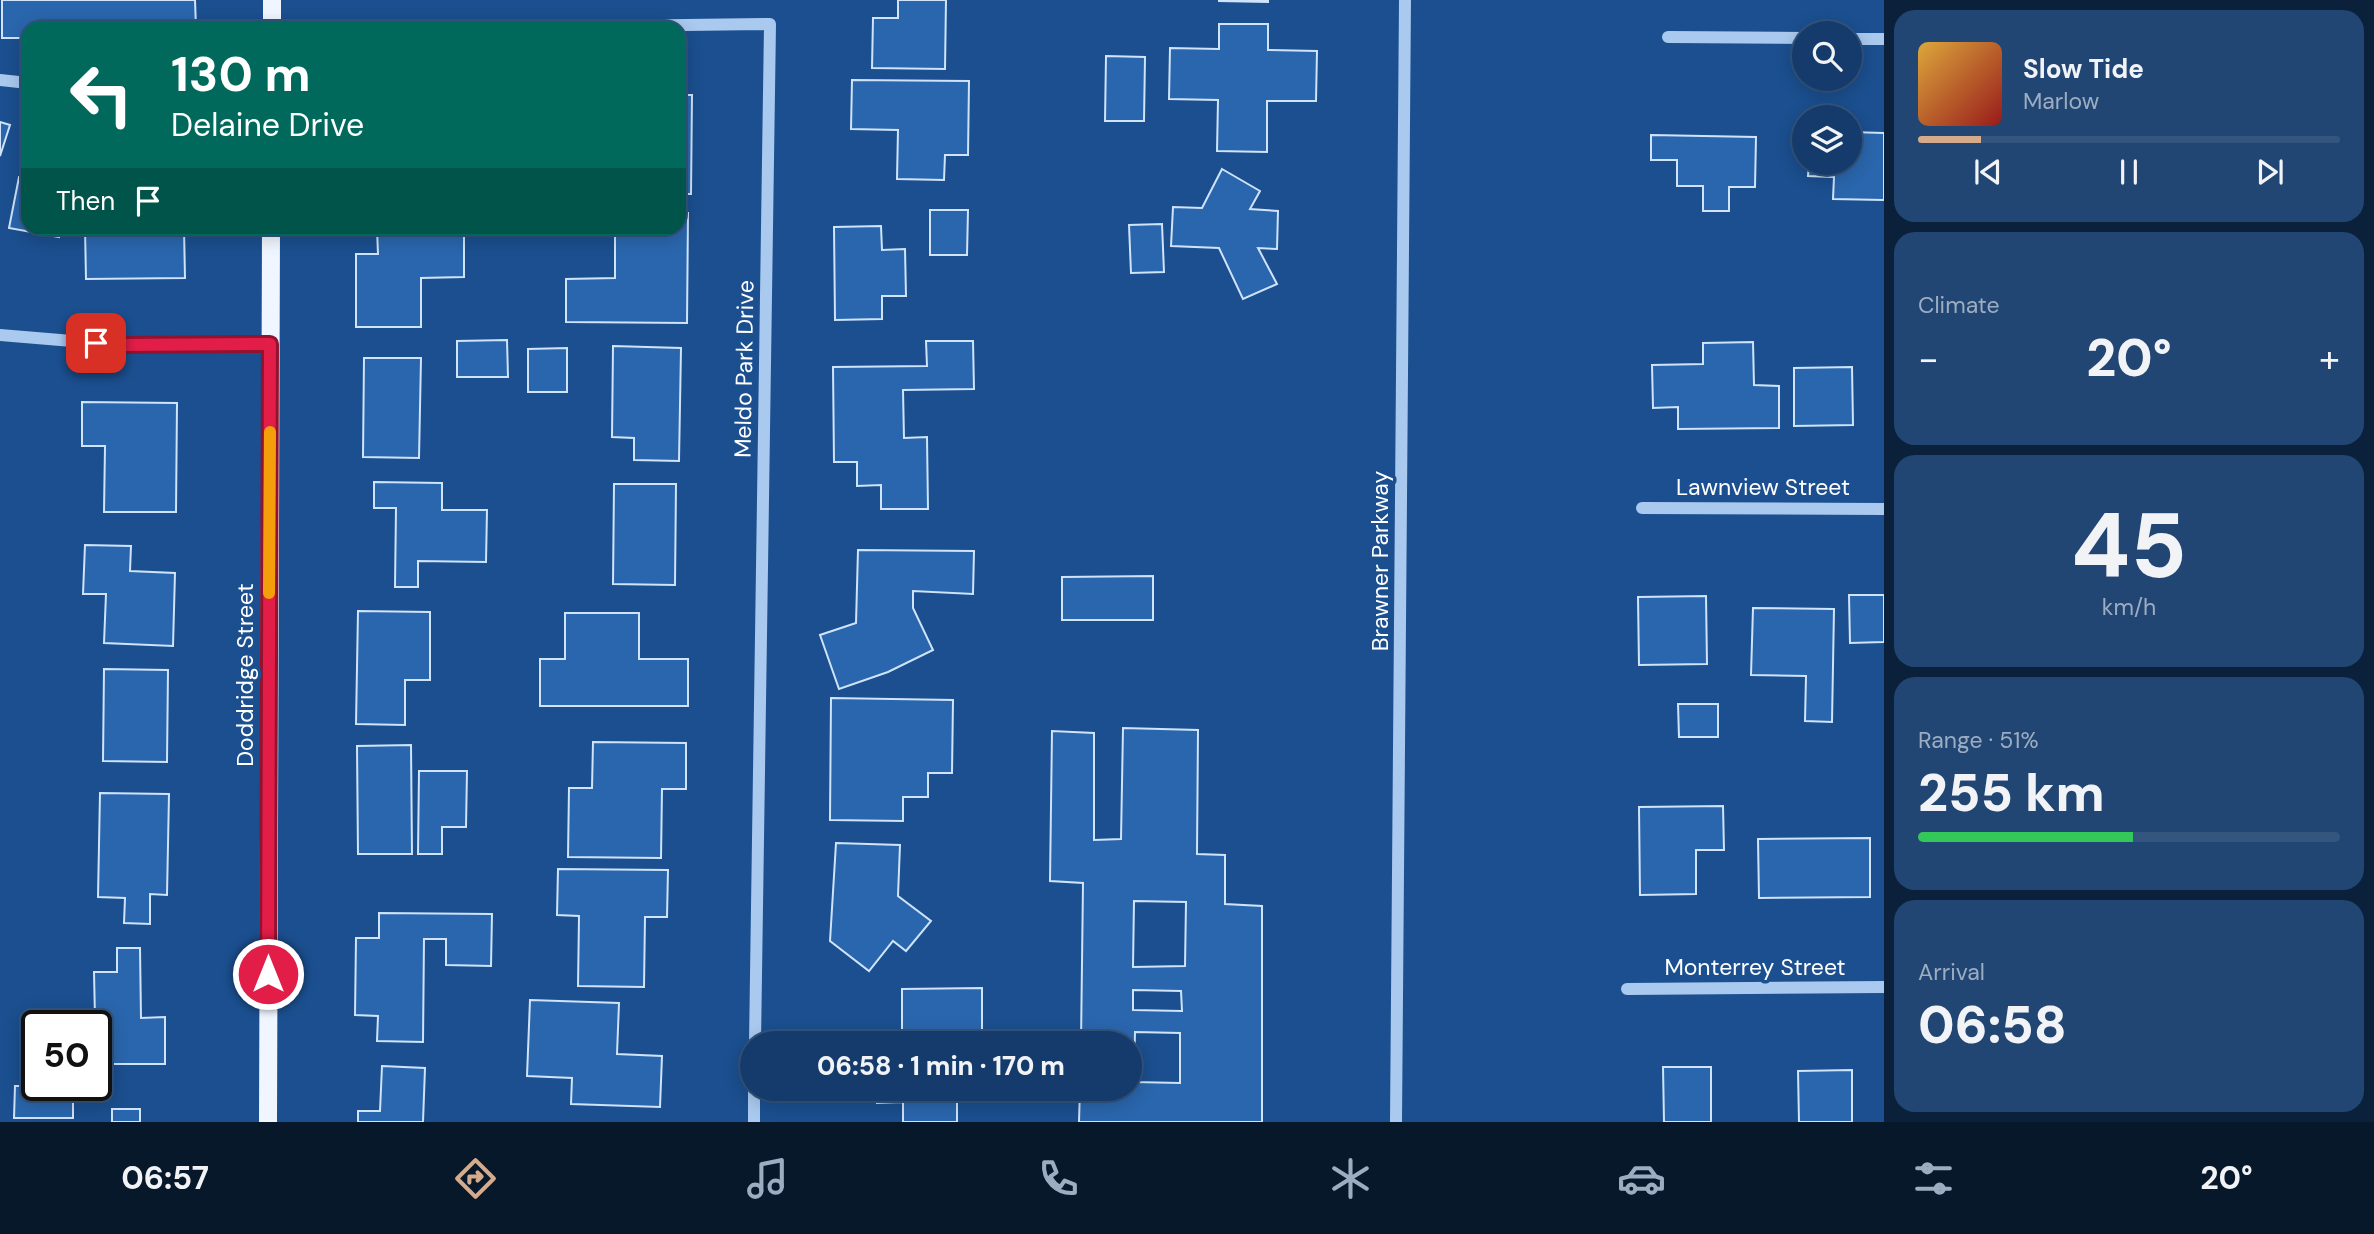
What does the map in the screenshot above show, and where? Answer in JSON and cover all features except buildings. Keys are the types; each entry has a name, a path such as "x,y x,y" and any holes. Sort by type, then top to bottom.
{"main road":[{"path":"272,0 272,21"},
{"name":"Doddridge Street","path":"268,1122 271,235"}],"street":[{"name":"Brawner Parkway","path":"1396,1122 1405,0"},
{"name":"Meldo Park Drive","path":"686,25 770,24 755,1031"},
{"path":"1668,37 1792,38"},
{"path":"1862,39 1884,40"},
{"path":"0,80 21,82"},
{"path":"0,335 120,345 270,344"},
{"name":"Lawnview Street","path":"1642,508 1884,509"},
{"name":"Monterrey Street","path":"1627,989 1884,987"},
{"path":"754,1101 754,1122"}],"slow traffic":[{"path":"269,593 270,432"}],"route":[{"path":"96,343 270,344 268,974"}]}
